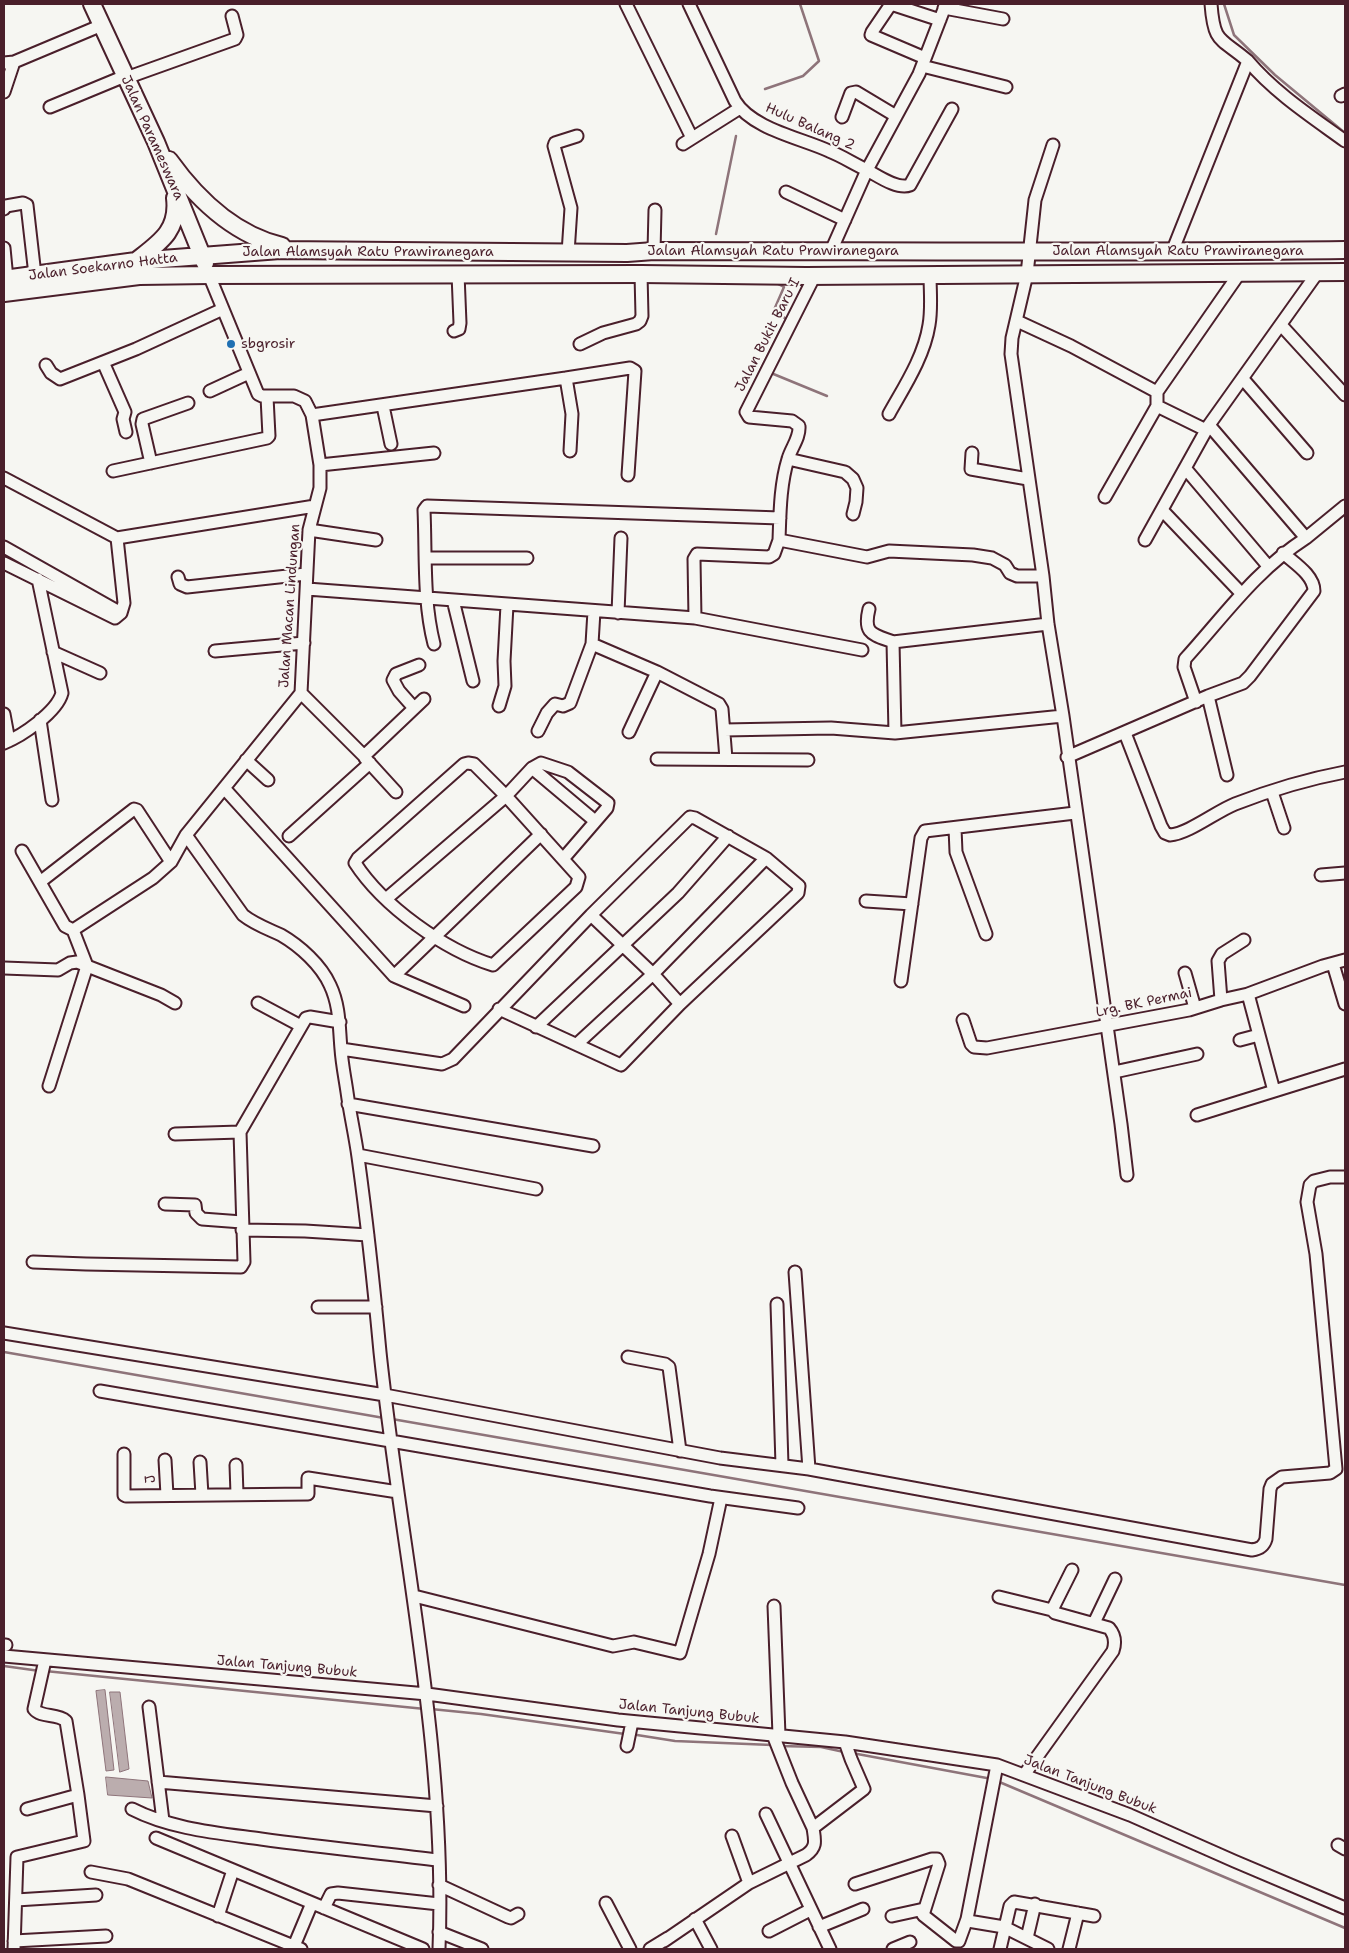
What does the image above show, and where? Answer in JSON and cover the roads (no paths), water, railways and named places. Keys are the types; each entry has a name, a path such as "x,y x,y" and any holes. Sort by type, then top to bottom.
{"highway":[{"name":"Jalan Parameswara","path":"92,4 156,142 209,275"},
{"path":"156,142 177,171 206,204 241,231 269,243 304,250"},
{"path":"136,261 159,243 171,227 175,218 176,208 172,181"},
{"name":"Jalan Alamsyah Ratu Prawiranegara","path":"202,255 304,250 1172,252 1345,250"},
{"path":"202,255 214,263 226,266 323,266 336,267 354,274"},
{"name":"Jalan Soekarno Hatta","path":"5,284 35,275 136,261 202,255"},
{"name":"Jalan Alamsyah Ratu Prawiranegara","path":"209,275 1239,274 1345,272"},
{"name":"Jalan Soekarno Hatta","path":"5,284 139,276 209,275"}],"street":[{"path":"626,4 687,141 746,113 735,101 689,4"},
{"path":"940,20 891,4 871,35 924,62 1006,87"},
{"path":"1211,4 1214,29 1219,39 1248,61 1277,89 1345,141"},
{"path":"831,251 867,170 924,62 945,6 1003,19"},
{"path":"50,107 126,77 235,39 237,35 232,16"},
{"path":"4,92 7,61 102,25"},
{"path":"1172,252 1248,61"},
{"path":"842,117 854,92 896,116"},
{"name":"Hulu Balang 2","path":"746,113 769,127 831,151 897,185 905,187 910,185 952,109"},
{"path":"568,252 571,208 554,146 555,143 577,136"},
{"path":"1053,145 1035,200 1027,274 1011,346 1011,354 1028,479 1044,576 1048,624 1063,716 1067,758 1114,1072 1127,1175"},
{"path":"786,192 844,220"},
{"path":"4,209 6,206 23,203 28,205 35,275"},
{"path":"654,251 655,210"},
{"path":"4,248 5,284"},
{"path":"1145,540 1207,428 1318,272"},
{"path":"454,331 458,329 460,322 458,274"},
{"path":"580,344 593,337 636,324 640,321 642,316 641,274"},
{"path":"889,414 910,376 927,334 930,312 930,274"},
{"path":"1105,497 1157,406 1157,392 1239,274"},
{"path":"209,275 257,391 260,395 298,397 306,401 312,415 630,368 635,370 628,475"},
{"name":"Jalan Bukit Baru I","path":"779,540 784,480 788,459 799,433 798,425 792,421 749,417 746,412 815,275"},
{"path":"46,365 60,380 136,349 223,309"},
{"path":"1017,321 1071,346 1157,392"},
{"path":"1281,325 1345,395"},
{"path":"103,362 125,412 123,419 126,432"},
{"path":"210,391 249,372"},
{"path":"566,378 572,414 570,452"},
{"path":"1243,379 1308,453"},
{"path":"113,471 267,438 267,396"},
{"path":"151,463 142,424 143,419 188,403"},
{"path":"383,406 391,444"},
{"path":"1157,406 1207,428 1306,538"},
{"name":"Jalan Macan Lindungan","path":"73,930 154,878 171,862 186,835 301,693 309,530 320,488 320,465 312,415"},
{"path":"320,465 434,453"},
{"path":"972,453 971,469 1028,479"},
{"path":"788,459 845,472 853,479 857,488 853,514"},
{"path":"1186,468 1268,566"},
{"path":"4,478 117,538 315,506"},
{"path":"434,644 428,622 426,598 424,510 429,505 780,518"},
{"path":"1196,702 1184,667 1185,659 1241,593 1268,566 1283,552 1306,538 1345,506"},
{"path":"1162,510 1241,593"},
{"path":"309,530 376,540"},
{"path":"4,563 113,617 117,617 121,613 124,603 117,538"},
{"path":"618,613 621,538"},
{"path":"695,618 694,559 697,554 769,557 774,554 779,540 867,557 889,551 974,555 992,558 1005,565 1010,573 1017,576 1044,576"},
{"path":"4,547 121,613"},
{"path":"1067,758 1208,696 1243,683 1314,591 1313,582 1310,577 1283,552"},
{"path":"426,558 527,558"},
{"path":"178,577 180,584 187,587 306,574"},
{"path":"4,714 7,742 40,720 58,704 62,693 38,579"},
{"path":"307,589 695,618 862,650"},
{"path":"453,600 473,681"},
{"path":"499,706 505,686 504,661 507,604"},
{"path":"869,609 866,621 868,629 871,633 893,642 1048,624"},
{"path":"538,731 550,707 555,704 563,706 570,703 592,644 594,611"},
{"path":"893,642 895,733"},
{"path":"215,652 304,643"},
{"path":"592,644 657,672 722,707 726,759"},
{"path":"53,652 100,674"},
{"path":"414,708 399,691 393,680 396,674 419,665"},
{"path":"630,732 657,672"},
{"path":"301,693 367,759 396,792"},
{"path":"1208,696 1227,775"},
{"path":"290,836 367,759 424,698"},
{"path":"724,730 831,728 895,733 1063,716"},
{"path":"40,720 52,800"},
{"path":"1125,733 1161,826 1165,833 1170,835 1181,832 1234,804 1304,780 1345,772"},
{"path":"656,759 808,760"},
{"path":"246,760 268,780"},
{"path":"386,899 506,796 532,768 542,763 568,772 607,802 607,808 563,859"},
{"path":"464,764 474,764 540,834 578,874 579,880 576,887 496,965 491,965 432,937 386,899 355,861 464,764"},
{"path":"532,768 595,821"},
{"path":"224,788 394,976 464,1006"},
{"path":"1272,792 1284,828"},
{"path":"40,882 134,809 137,810 171,862"},
{"path":"901,981 922,834 929,830 1076,813"},
{"path":"341,1049 444,1064 453,1059 499,1009 590,915 688,818 692,817 766,858 798,886 798,893 680,1004 621,1065 499,1009"},
{"path":"955,828 956,852 986,934"},
{"path":"394,976 540,834"},
{"path":"186,835 242,915 283,936 305,953 322,971 330,986 340,1022 341,1049 348,1104 358,1155 398,1492 427,1696 436,1806 439,1949"},
{"path":"536,1026 678,893 728,836"},
{"path":"22,851 65,926 73,930 87,966 49,1086"},
{"path":"577,1044 653,974 766,858"},
{"path":"1321,875 1345,874"},
{"path":"866,901 912,904"},
{"path":"590,915 653,974 680,1004"},
{"path":"1221,1000 1218,961 1222,954 1244,940"},
{"name":"Lrg. BK Permai","path":"964,1020 971,1044 979,1048 986,1048 1107,1027 1195,1008 1248,994 1345,960"},
{"path":"4,968 58,970 67,964 77,962 161,994 175,1003"},
{"path":"1333,964 1345,1004"},
{"path":"1185,973 1195,1008"},
{"path":"1248,994 1274,1091"},
{"path":"258,1003 301,1026"},
{"path":"34,1262 239,1268 244,1262 240,1132 306,1018 340,1022"},
{"path":"1240,1040 1259,1035"},
{"path":"1114,1072 1197,1054"},
{"path":"1197,1115 1345,1069"},
{"path":"348,1104 592,1146"},
{"path":"176,1134 240,1132"},
{"path":"358,1155 536,1189"},
{"path":"4,1332 680,1451 809,1468 1242,1548 1258,1549 1264,1545 1266,1539 1270,1489 1276,1479 1330,1473 1336,1469 1316,1254 1307,1202 1310,1185 1314,1181 1345,1176"},
{"path":"165,1204 194,1205 196,1213 202,1218 242,1226 368,1235"},
{"path":"795,1272 809,1468"},
{"path":"777,1304 782,1465"},
{"path":"318,1306 376,1307"},
{"path":"628,1357 665,1364 669,1367 680,1451"},
{"path":"100,1392 391,1437 722,1498 798,1508"},
{"path":"124,1454 124,1495 129,1497 308,1494 308,1478 398,1492"},
{"name":"J","path":"165,1460 167,1495"},
{"path":"200,1462 202,1495"},
{"path":"236,1465 237,1494"},
{"path":"414,1596 613,1646 634,1642 680,1653 709,1554 722,1498"},
{"path":"1052,1610 1072,1570"},
{"path":"1094,1623 1115,1580"},
{"path":"999,1598 1052,1610 1055,1613 1109,1628 1113,1632 1115,1641 1113,1652 1024,1776"},
{"path":"650,1949 748,1883 813,1850 815,1843 813,1828 780,1755 776,1737 774,1606"},
{"name":"Jalan Tanjung Bubuk","path":"5,1649 44,1665 427,1696 632,1722 846,1743 996,1770 1024,1776 1130,1815 1234,1862 1345,1908"},
{"path":"44,1665 34,1708 38,1713 61,1717 66,1721 84,1841 17,1857 14,1945 106,1936"},
{"path":"150,1707 162,1821"},
{"path":"627,1746 632,1722"},
{"path":"813,1828 864,1790 846,1743"},
{"path":"854,1884 935,1858 939,1864 924,1909 924,1917 957,1941 960,1940 967,1919 996,1770"},
{"path":"158,1782 436,1806"},
{"path":"27,1809 78,1795"},
{"path":"132,1809 162,1821 216,1832 330,1848 438,1860"},
{"path":"766,1814 830,1949"},
{"path":"732,1836 748,1883"},
{"path":"156,1838 424,1949"},
{"path":"218,1916 233,1870"},
{"path":"91,1872 128,1879 298,1948 312,1903"},
{"path":"439,1885 508,1917 511,1918 518,1914"},
{"path":"324,1908 332,1894 338,1893 439,1904"},
{"path":"16,1900 96,1895"},
{"path":"606,1903 630,1949"},
{"path":"1000,1949 1004,1927 1012,1903 1035,1904 1094,1916"},
{"path":"1027,1938 1035,1904"},
{"path":"819,1927 863,1908"},
{"path":"892,1916 924,1909"},
{"path":"769,1931 810,1910"},
{"path":"1069,1949 1078,1913"},
{"path":"694,1919 706,1947"},
{"path":"967,1919 968,1921 1004,1927 1048,1949"},
{"path":"440,1932 482,1949"},
{"path":"893,1949 910,1942"}],"waterway":[{"path":"765,89 803,76 819,61 800,4"},
{"path":"1224,4 1234,35 1275,75 1345,133"},
{"path":"716,234 736,136"},
{"path":"761,369 786,319 774,310 784,287 774,282"},
{"path":"771,373 827,396"},
{"path":"4,1352 384,1418"},
{"path":"392,1419 1345,1585"},
{"path":"4,1666 40,1671"},
{"path":"45,1671 425,1709"},
{"path":"431,1709 625,1734"},
{"path":"637,1735 675,1741 772,1745"},
{"path":"780,1746 821,1747 844,1752"},
{"path":"852,1753 992,1779"},
{"path":"997,1781 1345,1928"}],"place":[{"name":"sbgrosir","path":"231,344"}]}
